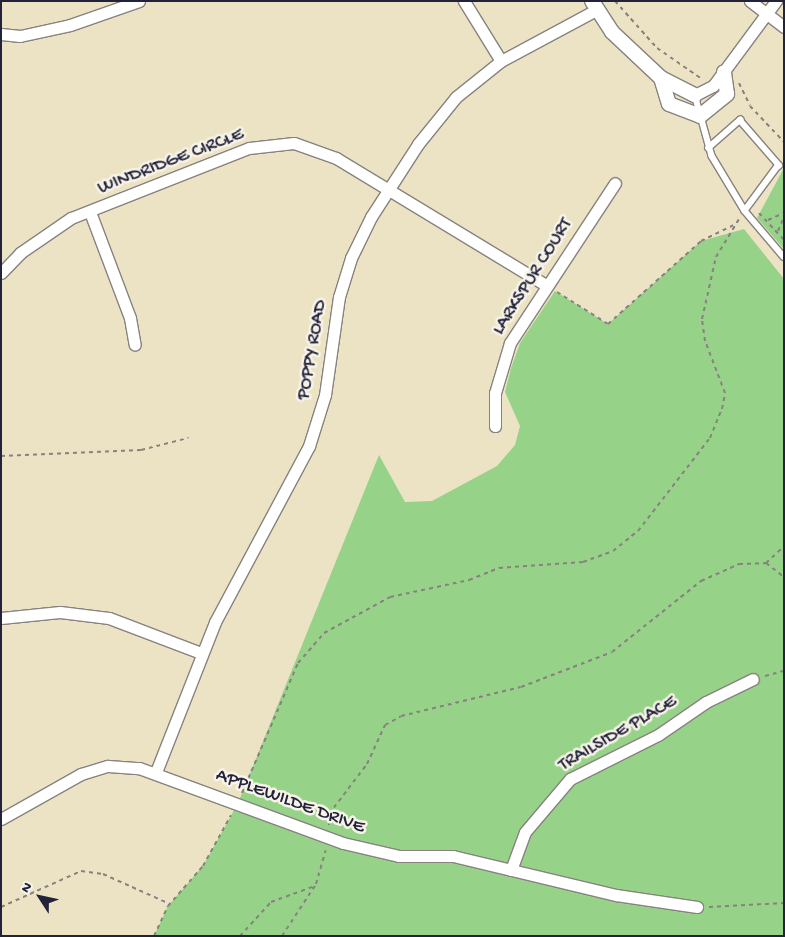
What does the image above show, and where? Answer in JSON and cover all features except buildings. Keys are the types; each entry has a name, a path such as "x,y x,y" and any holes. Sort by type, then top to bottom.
{"street":[{"path":"1,34 20,36 70,26 139,1"},
{"path":"464,1 501,61"},
{"path":"750,1 784,28"},
{"path":"594,6 660,78 695,95 713,86 776,1"},
{"name":"POPPY ROAD","path":"156,772 201,653 309,446 325,395 339,297 350,258 388,191 418,144 456,97 501,61 594,6"},
{"path":"660,78 669,104 700,116 727,94 724,72"},
{"name":"WINDRIDGE CIRCLE","path":"1,273 20,253 71,218 249,148 294,143 336,158 551,288"},
{"name":"LARKSPUR COURT","path":"495,426 495,393 510,343 551,288 615,183"},
{"path":"90,212 130,318 135,345"},
{"path":"1,618 60,612 109,618 201,653"},
{"name":"TRAILSIDE PLACE","path":"511,870 525,832 570,779 658,735 706,702 753,679"},
{"name":"APPLEWILDE DRIVE","path":"1,819 81,774 108,766 156,772 328,837 399,856 453,856 616,895 697,908"}],"lane":[{"path":"695,95 708,148 745,211 784,257"},
{"path":"708,148 740,120 779,165 745,211"}],"path":[{"path":"615,1 657,48 713,86"},
{"path":"724,72 741,85 750,106 784,142"},
{"path":"768,220 784,213"},
{"path":"778,232 784,217"},
{"path":"298,663 324,633 390,597 469,580 499,568 583,562 613,551 638,531 710,438 722,410 725,393 704,340 702,319 716,257 736,224 701,241 608,324 551,288"},
{"path":"1,456 140,450 188,438"},
{"path":"766,563 784,546"},
{"path":"282,936 315,886 326,859 329,814 367,764 385,725 401,716 521,687 612,652 701,581 739,564 766,563 784,577"},
{"path":"753,679 784,671"},
{"path":"1,907 81,871 103,874 170,904"},
{"path":"240,936 271,902 315,886"},
{"path":"697,908 784,903"}],"green space":[{"path":"784,168 784,249 757,218"},
{"path":"744,229 784,279 784,936 154,936 168,906 203,866 238,803 379,455 405,502 432,501 497,466 515,445 520,426 505,392 511,368 520,343 555,291 608,324 701,241"}]}
